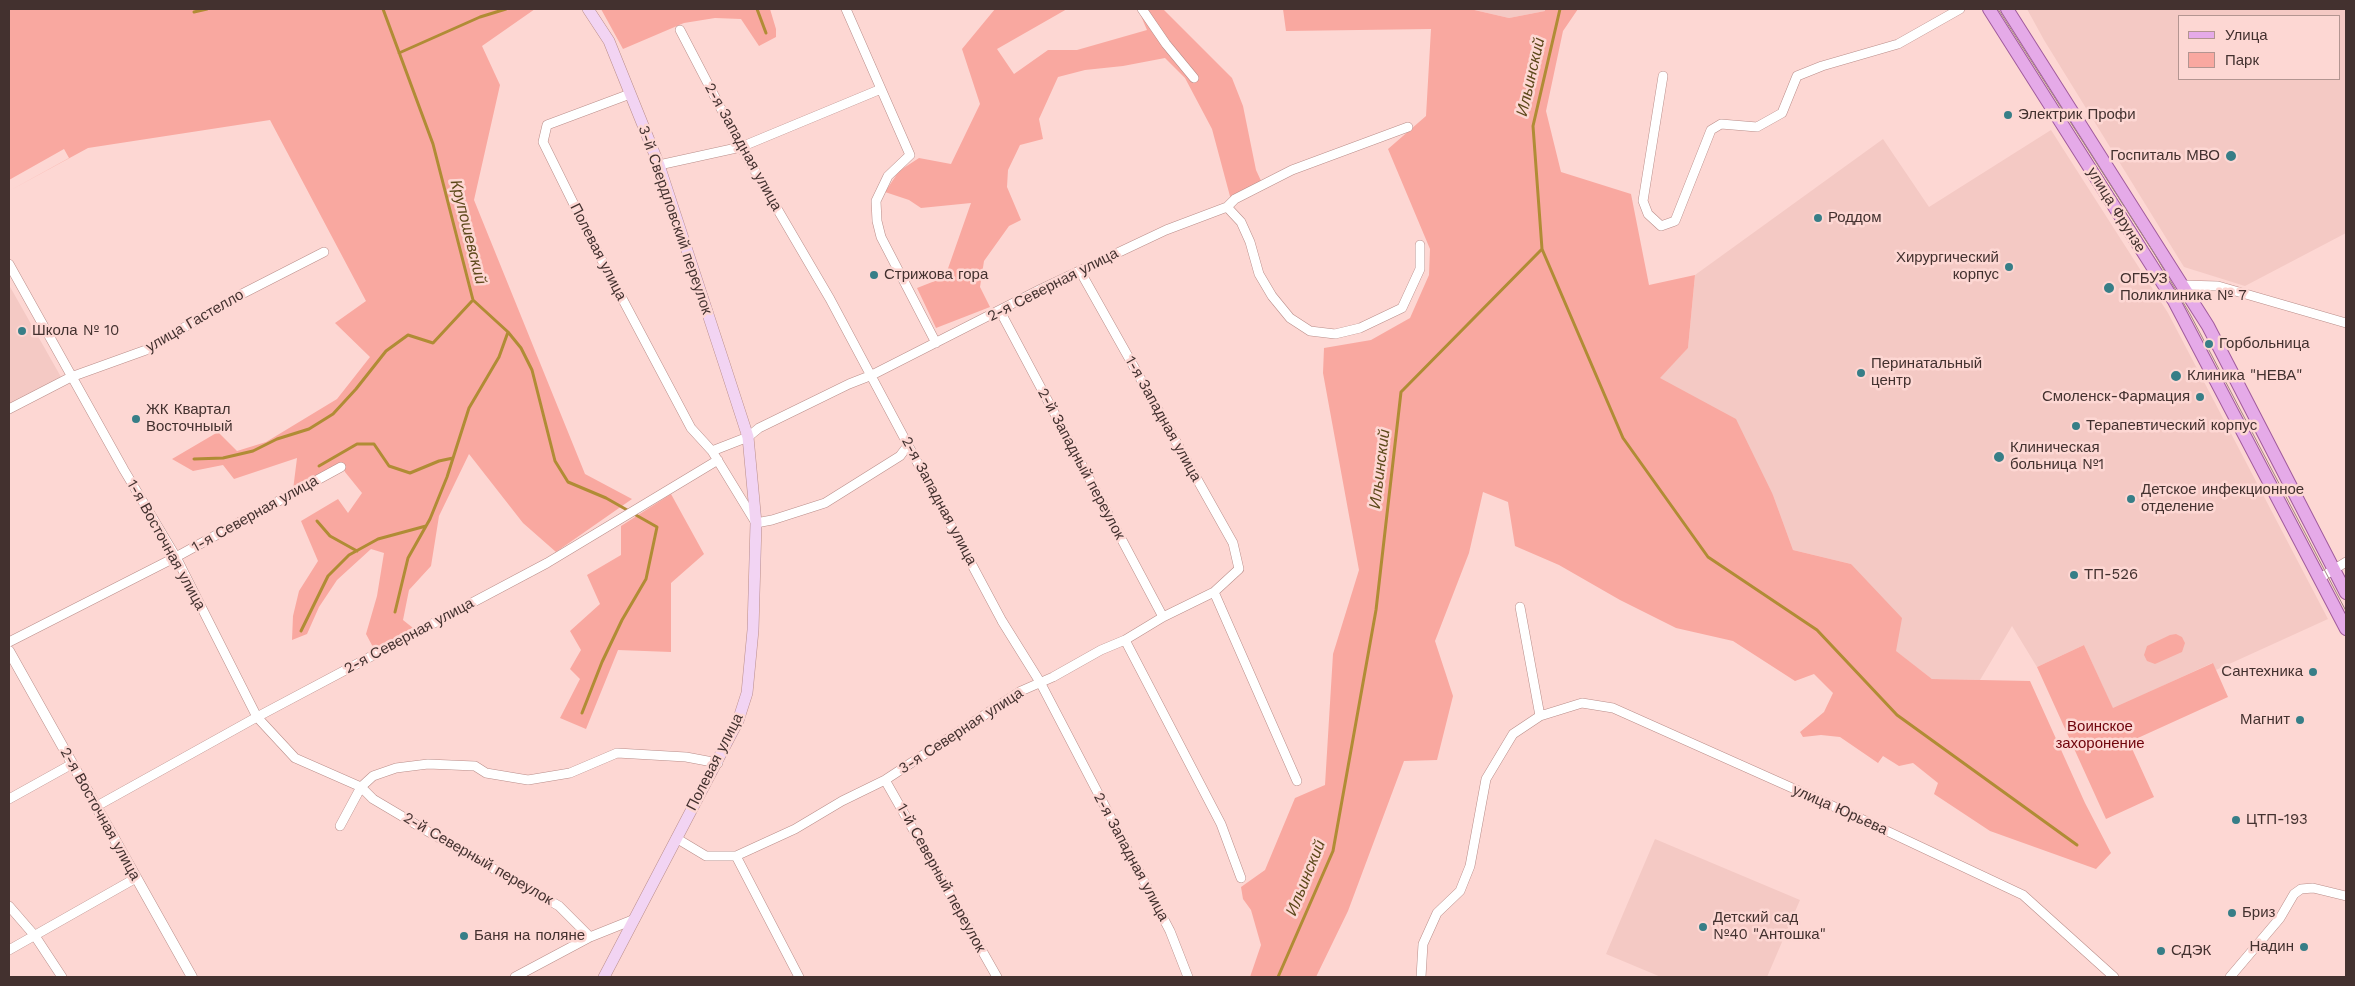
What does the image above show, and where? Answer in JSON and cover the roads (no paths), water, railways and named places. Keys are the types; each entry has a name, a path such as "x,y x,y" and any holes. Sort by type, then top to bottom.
{"main road":[{"name":"3-й Свердловский переулок","path":"588,9 609,41 659,165 748,437"},
{"name":"улица Фрунзе","path":"1989,9 2174,301 2346,629"},
{"name":"улица Фрунзе","path":"2007,9 2184,285 2208,326 2346,593"},
{"name":"Полевая улица","path":"604,977 676,838 718,763 738,721 747,693 753,630 756,523 748,437"}],"street":[{"path":"846,9 910,155 888,176 876,201 877,221 881,237 936,343"},
{"path":"1142,9 1166,44 1194,78"},
{"path":"1663,76 1643,202 1648,214 1661,226 1675,221 1711,130 1721,124 1757,127 1782,113 1796,76 1898,44 1960,9"},
{"name":"2-я Западная улица","path":"680,30 741,147 872,375 1002,621 1040,682 1170,931 1188,977"},
{"path":"659,165 741,147 881,89"},
{"name":"Полевая улица","path":"630,94 547,124 543,142 597,251 691,428 712,451"},
{"name":"2-я Северная улица","path":"712,451 748,437 767,424 848,384 872,375 1166,230 1227,207 1235,199 1292,170 1408,127"},
{"path":"1227,207 1241,222 1250,242 1260,274 1272,296 1290,318 1310,331 1335,334 1360,328 1402,308 1420,269 1420,245"},
{"name":"улица Гастелло","path":"9,409 71,377 146,350 236,297 324,252"},
{"name":"1-я Восточная улица","path":"9,264 71,377 176,558 257,716 294,758 361,786"},
{"name":"1-я Западная улица","path":"1080,271 1233,543 1239,569"},
{"path":"2184,285 2218,286 2346,323"},
{"name":"2-й Западный переулок","path":"1000,311 1163,617"},
{"path":"712,451 756,523 772,520 825,503 900,456 909,444"},
{"name":"2-я Северная улица","path":"97,806 257,716 547,563 718,460"},
{"name":"1-я Северная улица","path":"9,642 176,558 341,467"},
{"path":"2320,578 2346,562"},
{"name":"3-я Северная улица","path":"676,838 706,856 736,856 796,829 842,801 886,780 1022,691 1101,650 1125,640 1163,617 1214,592 1239,569"},
{"path":"1214,592 1296,781"},
{"path":"1520,607 1540,716"},
{"path":"1125,640 1221,824 1241,878"},
{"name":"2-я Восточная улица","path":"9,651 192,977"},
{"name":"улица Юрьева","path":"1422,977 1423,944 1437,913 1460,891 1470,866 1486,780 1513,734 1540,716 1582,703 1613,708 1846,812 2023,895 2114,977"},
{"path":"340,826 361,786 373,776 396,768 428,764 475,766 486,773 528,780 570,773 617,753 686,758 718,763"},
{"path":"9,799 72,764"},
{"name":"1-й Северный переулок","path":"886,780 996,977"},
{"name":"2-й Северный переулок","path":"361,786 373,799 559,906 590,937"},
{"path":"736,856 799,977"},
{"path":"9,950 136,878"},
{"path":"2230,977 2280,918 2294,894 2301,889 2313,888 2346,896"},
{"path":"9,906 35,936 62,977"},
{"path":"515,977 590,937 635,919"}],"waterway":[{"path":"194,12 207,9"},
{"name":"Крупошевский","path":"383,9 433,144 473,300 508,332 499,357 469,408 447,477 430,519 408,558 395,612"},
{"path":"399,53 480,17 506,9"},
{"path":"757,9 766,33"},
{"name":"Ильинский","path":"1278,977 1333,851 1376,610 1401,392 1542,249 1533,126 1560,9"},
{"path":"1542,249 1623,438 1708,557 1817,630 1897,715 2077,845"},
{"path":"194,459 223,458 253,451 277,439 309,429 333,414 356,389 386,351 408,335 433,343 472,301"},
{"path":"508,332 521,348 532,370 555,461 568,482 606,498 657,527 646,579 622,620 602,662 582,713"},
{"path":"319,466 357,444 374,444 389,466 410,473 439,461 453,458"},
{"path":"317,521 330,536 357,551"},
{"path":"301,631 328,576 349,555 378,539 426,526"}],"tram line":[{"path":"1998,9 2154,253 2190,314 2346,611"}],"place":[{"name":"Электрик Профи","path":"2008,115"},
{"name":"Госпиталь МВО","path":"2231,156"},
{"name":"Роддом","path":"1818,218"},
{"name":"Хирургический корпус","path":"2009,267"},
{"name":"Стрижова гора","path":"874,275"},
{"name":"ОГБУЗ Поликлиника № 7","path":"2109,288"},
{"name":"Школа № 10","path":"22,331"},
{"name":"Горбольница","path":"2209,344"},
{"name":"Перинатальный центр","path":"1861,373"},
{"name":"Клиника \"НЕВА\"","path":"2176,376"},
{"name":"Смоленск-Фармация","path":"2200,397"},
{"name":"ЖК Квартал Восточныый","path":"136,419"},
{"name":"Терапевтический корпус","path":"2076,426"},
{"name":"Клиническая больница №1","path":"1999,457"},
{"name":"Детское инфекционное отделение","path":"2131,499"},
{"name":"ТП-526","path":"2074,575"},
{"name":"Сантехника","path":"2313,672"},
{"name":"Магнит","path":"2300,720"},
{"name":"ЦТП-193","path":"2236,820"},
{"name":"Бриз","path":"2232,913"},
{"name":"Детский сад №40 \"Антошка\"","path":"1703,927"},
{"name":"Баня на поляне","path":"464,936"},
{"name":"Надин","path":"2304,947"},
{"name":"СДЭК","path":"2161,951"}],"park label":[{"name":"Воинское захоронение","path":"2100,736"}]}
